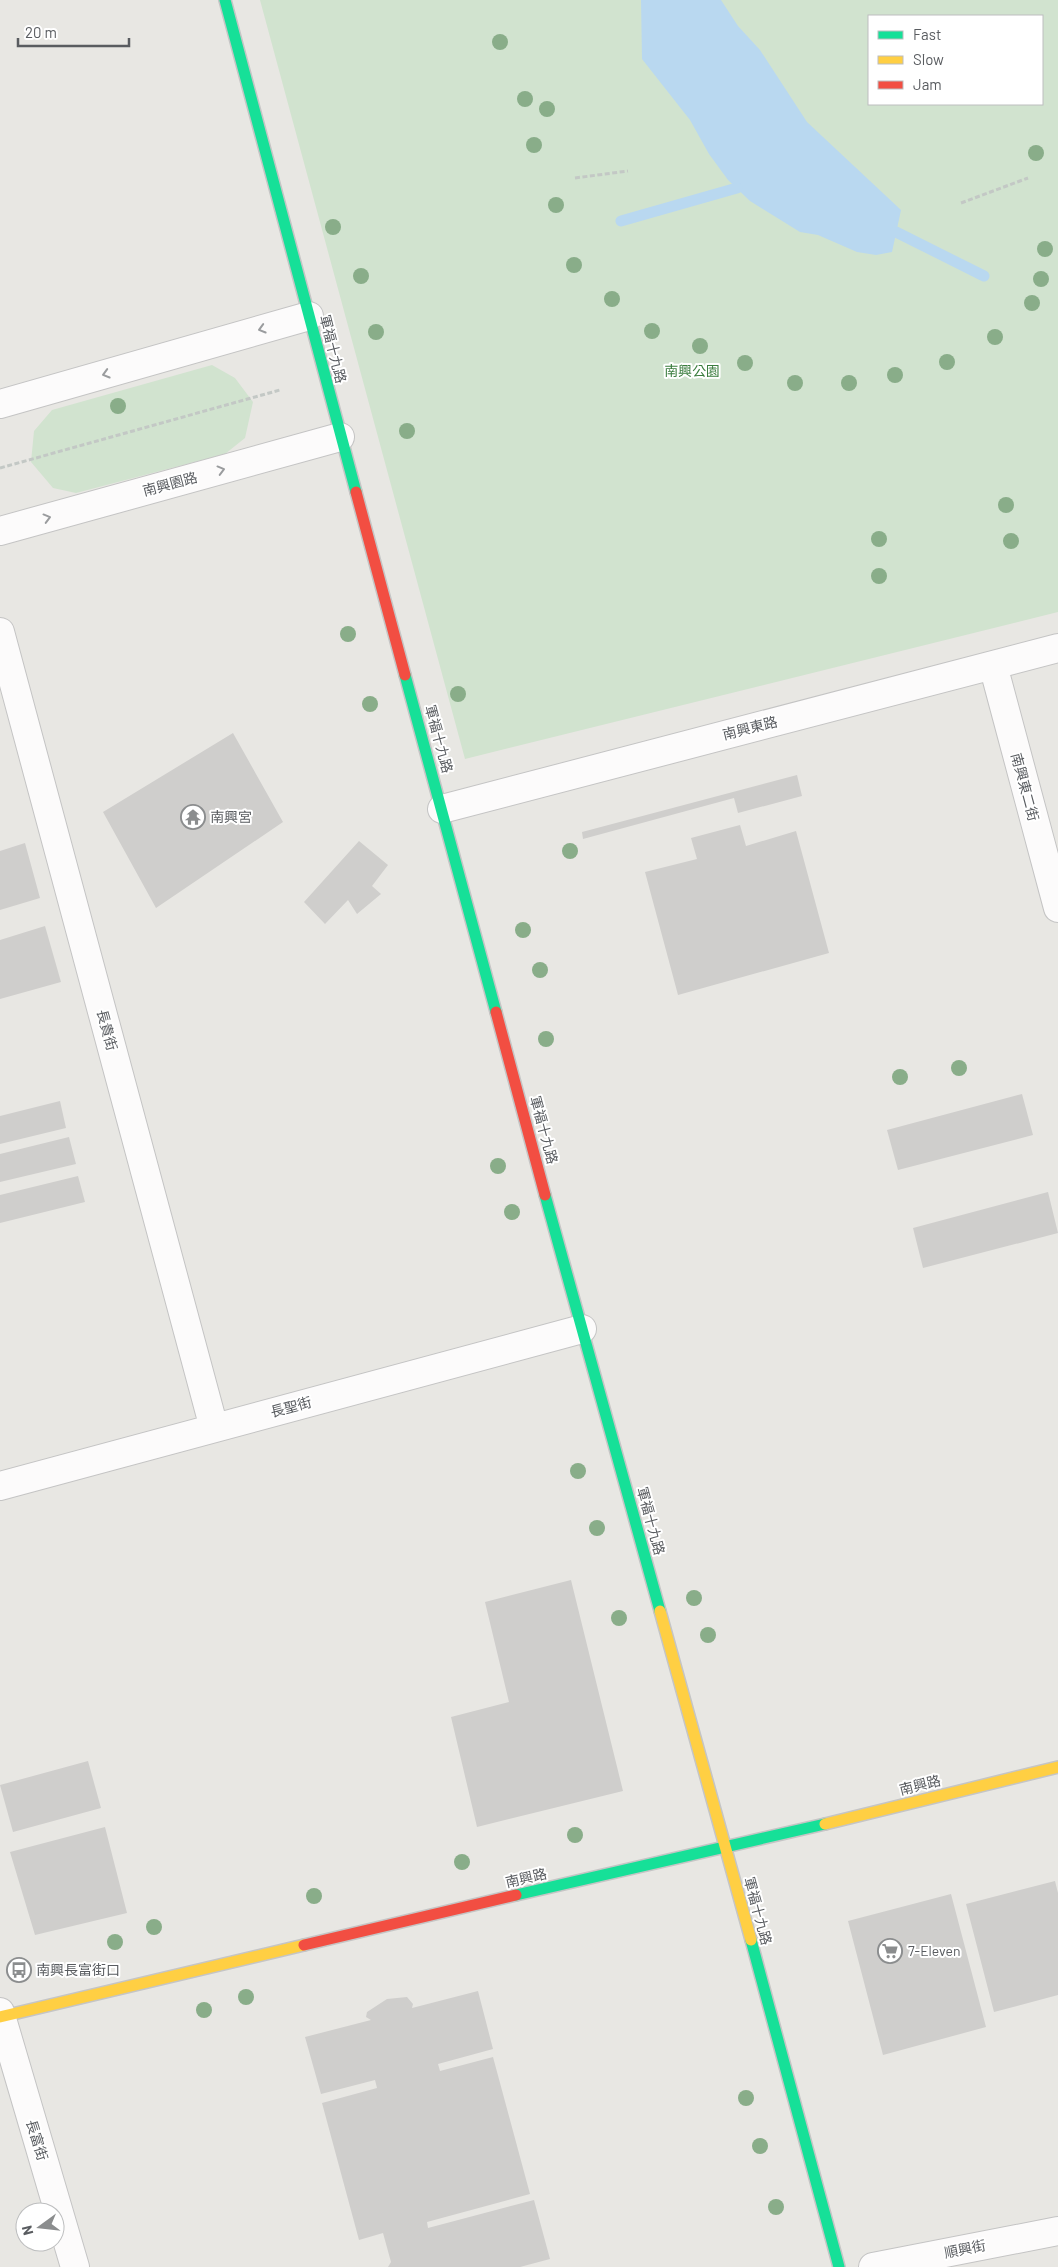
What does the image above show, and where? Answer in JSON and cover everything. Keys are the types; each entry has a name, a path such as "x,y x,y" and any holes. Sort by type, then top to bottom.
{"street":[{"name":"軍福十九路","path":"225,0 340,437 839,2267"},
{"path":"0,404 309,316"},
{"name":"南興園路","path":"0,531 340,437"},
{"name":"長貴街","path":"0,632 214,1428"},
{"name":"南興東路","path":"442,809 1058,648"},
{"name":"南興東二街","path":"993,665 1058,908"},
{"name":"長聖街","path":"0,1486 582,1329"},
{"name":"南興路","path":"0,2015 725,1846 802,1830 1058,1767"},
{"name":"長富街","path":"0,2015 75,2267"},
{"name":"順興街","path":"872,2267 1058,2231"}],"path":[{"path":"575,178 628,171"},
{"path":"960,203 1028,178"},
{"path":"0,468 280,390"}],"green space":[{"name":"南興公園","path":"260,0 1058,0 1058,612 465,759"},
{"path":"212,365 235,378 253,402 245,438 225,454 76,493 53,488 31,462 34,431 52,410"}],"water":[{"path":"641,0 721,0 738,26 760,50 807,122 901,210 892,252 876,255 857,252 818,235 800,232 750,201 728,180 709,154 690,120 642,59"}],"building":[{"name":"南興宮","path":"233,733 283,822 156,908 103,812"},
{"path":"797,775 802,796 738,813 734,798 583,839 582,832"},
{"path":"740,825 746,846 796,831 829,953 678,995 645,872 697,859 691,838"},
{"path":"359,841 388,865 372,886 381,894 357,914 348,900 325,924 304,902"},
{"path":"25,843 40,898 0,910 0,851"},
{"path":"45,926 61,982 0,999 0,940"},
{"path":"1022,1094 1033,1135 898,1170 887,1130"},
{"path":"60,1101 66,1128 0,1144 0,1116"},
{"path":"69,1137 76,1164 0,1182 0,1154"},
{"path":"78,1176 85,1202 0,1223 0,1195"},
{"path":"1048,1192 1058,1233 923,1268 913,1228"},
{"path":"571,1580 623,1791 477,1827 451,1717 509,1702 485,1602"},
{"path":"88,1761 101,1808 13,1832 0,1785"},
{"path":"105,1827 127,1913 35,1935 10,1852"},
{"path":"1055,1881 1058,1893 1058,1995 994,2012 966,1904"},
{"path":"951,1894 986,2027 883,2055 848,1921"},
{"path":"478,1991 493,2049 438,2064 440,2071 493,2057 530,2194 427,2222 428,2228 534,2200 550,2259 520,2267 388,2267 391,2262 383,2233 359,2240 322,2103 377,2088 375,2080 321,2094 305,2037 371,2020 366,2017 367,2012 387,1999 407,1997 413,2004 412,2008"}],"waterway":[{"path":"621,221 737,188"},
{"path":"896,232 984,276"}],"traffic: fast":[{"path":"225,0 356,492"},
{"path":"405,675 496,1012"},
{"path":"545,1195 660,1611"},
{"path":"516,1895 825,1824"},
{"path":"751,1940 839,2267"}],"traffic: slow":[{"path":"660,1611 751,1940"},
{"path":"825,1824 1058,1767"},
{"path":"0,2017 304,1945"}],"traffic: jam":[{"path":"356,492 405,675"},
{"path":"496,1012 545,1195"},
{"path":"304,1945 516,1895"}],"place":[{"name":"南興宮","path":"193,817"},
{"name":"7-Eleven","path":"890,1951"},
{"name":"南興長富街口","path":"19,1970"}]}
